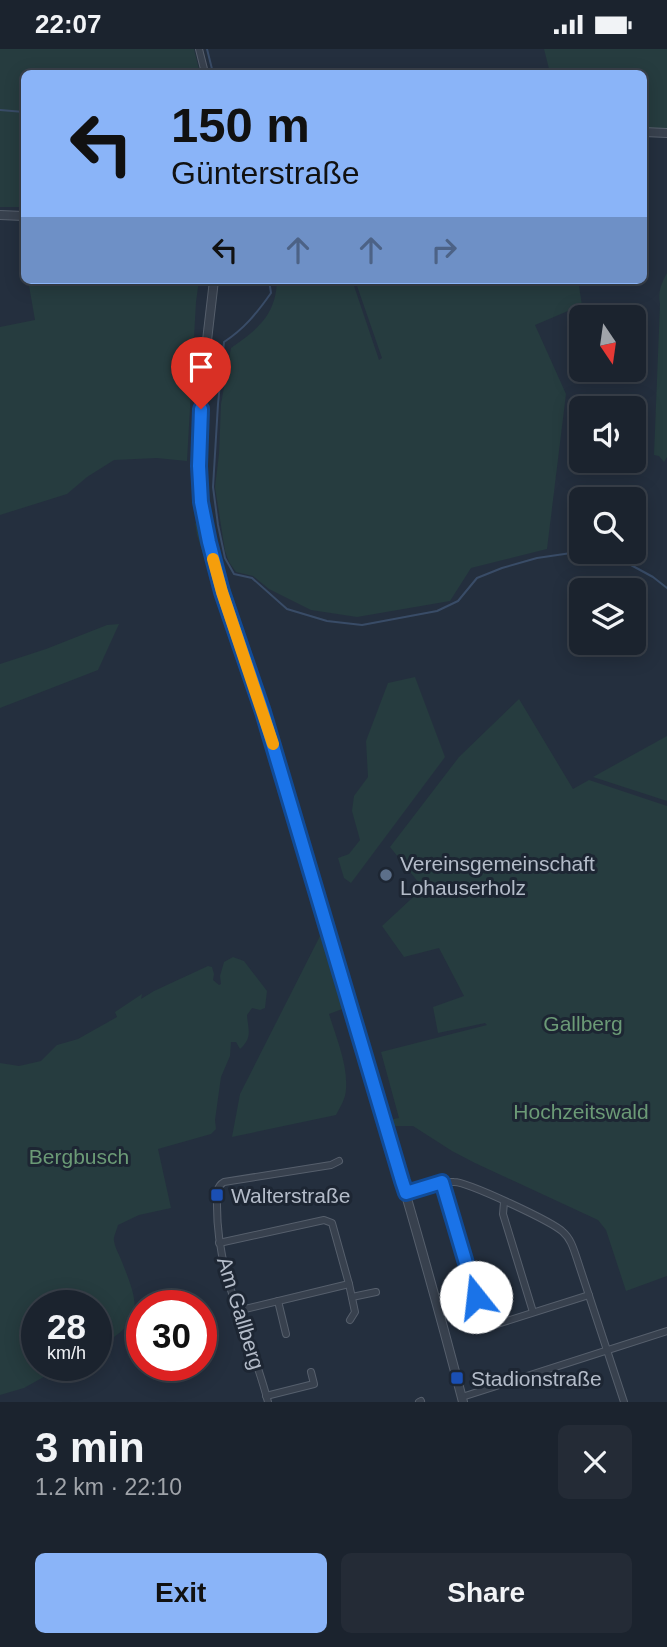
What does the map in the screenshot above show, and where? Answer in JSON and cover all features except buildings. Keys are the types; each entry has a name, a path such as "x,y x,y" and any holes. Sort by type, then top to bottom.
{"street":[{"path":"199,49 204,70"},
{"path":"647,132 667,133"},
{"path":"0,215 21,216"},
{"path":"214,284 202,388 200,442 200,490 205,527 222,592 263,712 406,1193 462,1399 667,1331"},
{"name":"Am Gallberg","path":"267,1399 228,1283 219,1243 218,1188 221,1183 331,1165 339,1161"},
{"path":"406,1193 442,1182 462,1183 563,1232 573,1247 624,1402"},
{"path":"442,1182 483,1320 487,1325 589,1295"},
{"path":"504,1202 503,1215 533,1312"},
{"path":"219,1243 324,1220 332,1223 355,1312 350,1320"},
{"path":"237,1311 349,1283"},
{"path":"352,1297 376,1292"},
{"path":"278,1301 286,1334"},
{"path":"267,1399 315,1388 311,1372"}],"green space":[{"path":"0,49 194,49 199,70 21,70 21,207 0,207"},
{"path":"544,49 667,49 667,128 647,128 647,70 549,70"},
{"path":"667,273 667,457 664,462 654,455 659,295"},
{"path":"29,284 198,284 187,461 157,458 114,460 67,494 0,515 0,327 35,320"},
{"path":"277,284 353,284 379,360 382,358 356,284 579,284 582,305 569,305 569,311 535,325 566,394 547,549 471,568 450,601 357,617 311,610 269,589 253,576 236,572 225,551 215,487 221,404 231,348 264,320 273,303"},
{"path":"195,523 202,526 274,762 271,765 197,535"},
{"path":"119,624 98,670 0,708 0,664 107,625"},
{"path":"415,677 445,757 351,883 344,878 338,858 349,854 360,840 352,811 354,796 368,777 366,741 388,683"},
{"name":"Hochzeitswald","path":"519,699 573,789 589,780 667,806 667,1276 626,1291 606,1230 598,1220 475,1163 413,1126 391,1126 389,1120 399,1118 381,1052 487,1025 485,1023 438,1033 433,1007 464,996 439,948 404,957 382,926 423,888 390,847 459,757"},
{"path":"667,736 667,801 593,777"},
{"path":"321,934 345,1008 329,1014 345,1070 346,1092 342,1102 336,1115 232,1137 240,1094"},
{"name":"Bergbusch","path":"233,957 244,961 267,991 265,1008 252,1008 247,1015 248,1037 240,1049 236,1042 231,1042 230,1056 221,1077 216,1129 211,1134 158,1149 171,1208 139,1215 118,1225 115,1244 132,1290 126,1290 126,1327 112,1338 112,1290 21,1290 21,1381 36,1381 0,1395 0,1063 19,1066 41,1061 57,1045 78,1039 117,1017 115,1012 142,994 141,999 208,966 212,967 213,980 219,985 224,962"}],"waterway":[{"path":"207,49 212,70"},
{"path":"0,110 21,112"},
{"path":"270,284 271,293 255,314 224,342 213,487 225,558 234,574 252,578 287,609 327,621 362,625 437,611 458,601 477,578 537,558 578,552 607,552 653,577 667,588"}],"slow traffic":[{"path":"213,559 273,744"}],"place":[{"name":"Vereinsgemeinschaft Lohauserholz","path":"386,875"},
{"name":"Walterstraße","path":"217,1195"},
{"name":"Stadionstraße","path":"457,1378"}],"route":[{"path":"201,409 201,502 222,592 263,712 402,1181 406,1193 442,1182 476,1297"}],"park label":[{"name":"Gallberg","path":"583,1023"}]}
